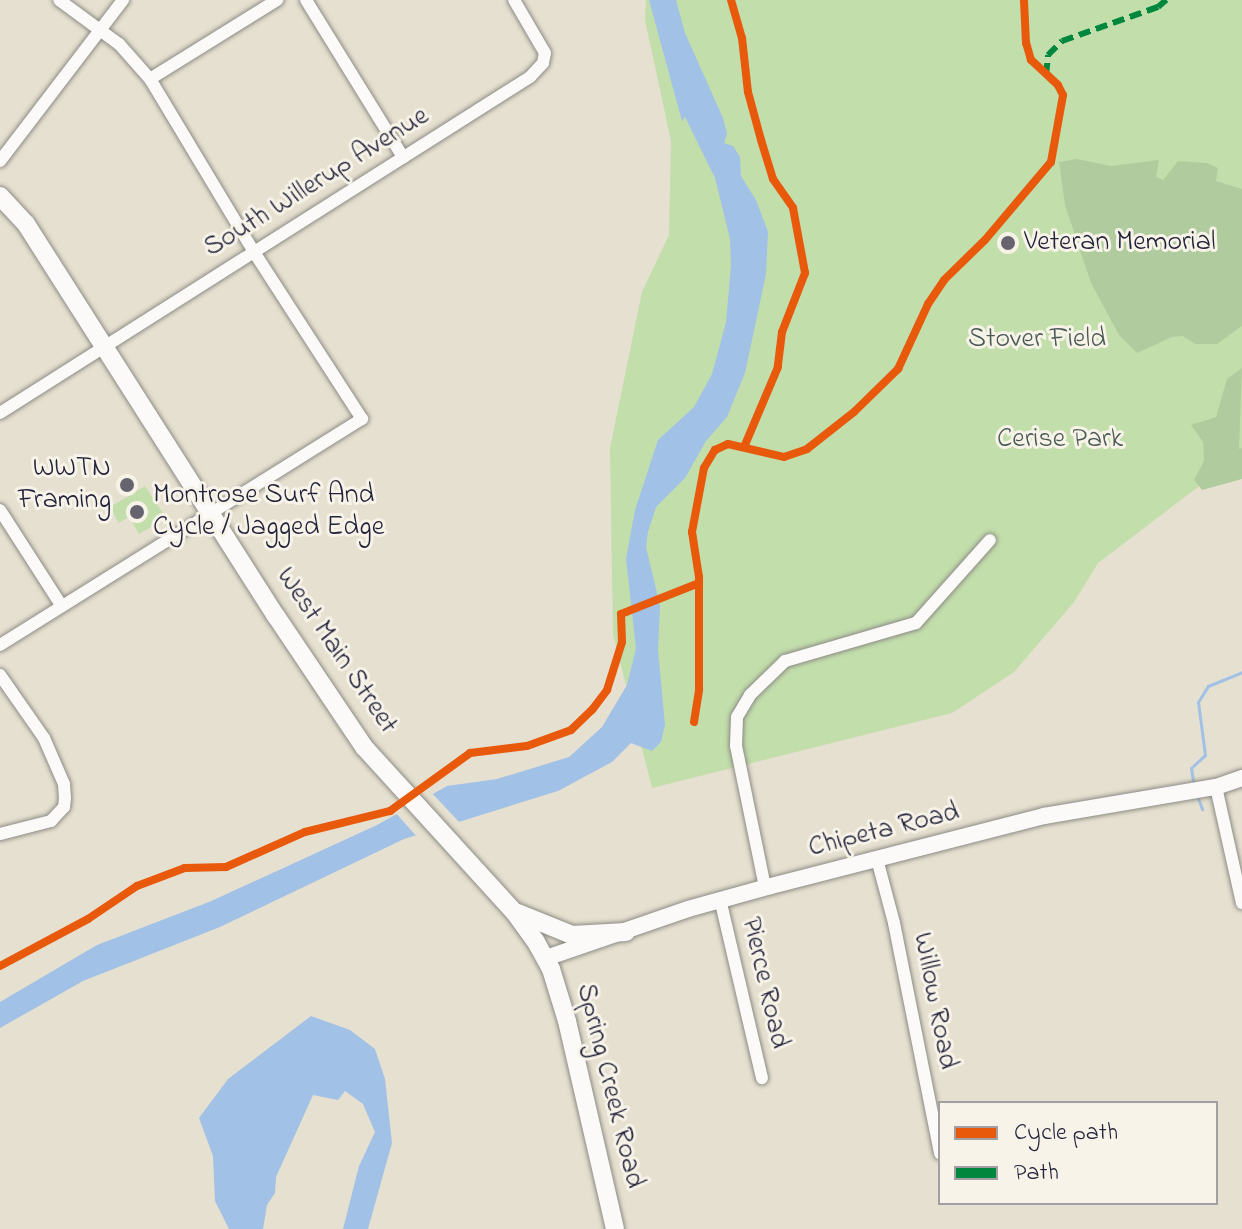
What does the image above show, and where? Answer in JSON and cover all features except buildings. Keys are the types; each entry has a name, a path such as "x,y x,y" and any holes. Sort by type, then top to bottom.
{"main road":[{"name":"West Main Street","path":"0,196 26,224 364,747 515,913 546,958"},
{"path":"515,913 572,935 626,932"},
{"name":"Spring Creek Road","path":"546,958 567,1021 615,1229"}],"street":[{"path":"0,645 213,515 362,419 254,252 150,79 119,44 59,0"},
{"path":"0,161 98,28 123,0"},
{"path":"150,79 277,0"},
{"path":"306,0 403,157"},
{"name":"South Willerup Avenue","path":"0,413 530,77 543,63 545,53 514,0"},
{"path":"0,510 61,605"},
{"path":"765,887 736,746 737,717 750,695 785,661 916,623 990,540"},
{"path":"0,675 44,738 64,784 65,798 64,807 51,821 0,834"},
{"name":"Chipeta Road","path":"546,958 720,899 765,887 1044,816 1216,787 1242,778"},
{"path":"1216,787 1242,903"},
{"name":"Willow Road","path":"877,859 894,923 938,1143"},
{"name":"Pierce Road","path":"720,899 762,1078"}],"green space":[{"path":"646,0 1242,0 1242,463 1223,468 1098,563 1074,602 1014,672 952,713 652,788 613,634 610,448 642,292 669,235 671,141 645,20"},
{"path":"1077,159 1111,166 1159,160 1156,177 1163,180 1178,161 1207,163 1218,168 1216,181 1242,189 1242,326 1217,344 1195,344 1183,336 1172,337 1137,353 1119,335 1091,283 1065,205 1059,162"},
{"path":"1242,368 1239,449 1242,448 1242,479 1202,490 1194,480 1204,461 1203,442 1191,425 1216,417 1227,379"},
{"name":"Montrose Surf And Cycle / Jagged Edge","path":"145,486 166,518 139,534 129,517 119,523 110,507"}],"water":[{"path":"649,0 676,0 685,33 723,118 727,134 724,143 733,146 740,157 741,176 756,200 768,232 766,274 745,373 727,417 706,441 685,478 656,507 648,532 646,547 660,606 658,650 665,725 661,742 652,751 631,743 612,762 558,791 404,839 220,927 83,981 0,1028 0,1002 97,945 209,902 377,825 447,786 497,779 569,757 602,727 627,685 636,648 626,559 635,510 658,440 694,407 712,374 726,322 731,266 730,239 715,178 685,117 682,121"},
{"path":"311,1016 350,1030 375,1049 385,1079 392,1143 368,1229 343,1229 359,1166 375,1132 363,1104 345,1091 338,1100 313,1095 276,1177 275,1193 267,1205 263,1229 229,1229 215,1201 213,1156 199,1118 228,1079"}],"pier":[{"path":"430,791 461,824 418,838 394,811"}],"waterway":[{"path":"1194,787 1191,768 1205,755 1198,702 1208,686 1242,672"},
{"path":"1198,798 1202,809"}],"marked path":[{"path":"1046,75 1048,55 1062,41 1158,7 1166,0"}],"cycle path":[{"path":"731,0 742,38 748,92 761,140 773,179 793,208 805,273 782,332 778,367 744,447"},
{"path":"694,722 699,689 699,577 692,532 704,468 715,450 728,444 784,457 807,449 854,412 898,369 928,304 944,280 985,240 1051,162 1063,95 1058,85 1031,60 1026,43 1024,0"},
{"path":"0,966 88,919 137,886 185,868 226,867 305,832 390,811 470,753 527,746 571,730 607,690 622,642 621,614 699,583"}],"place":[{"name":"Veteran Memorial","path":"1008,243"},
{"name":"WWTN Framing","path":"127,485"},
{"name":"Montrose Surf And Cycle / Jagged Edge","path":"137,512"}],"park label":[{"name":"Stover Field","path":"1037,340"},
{"name":"Cerise Park","path":"1060,440"}]}
